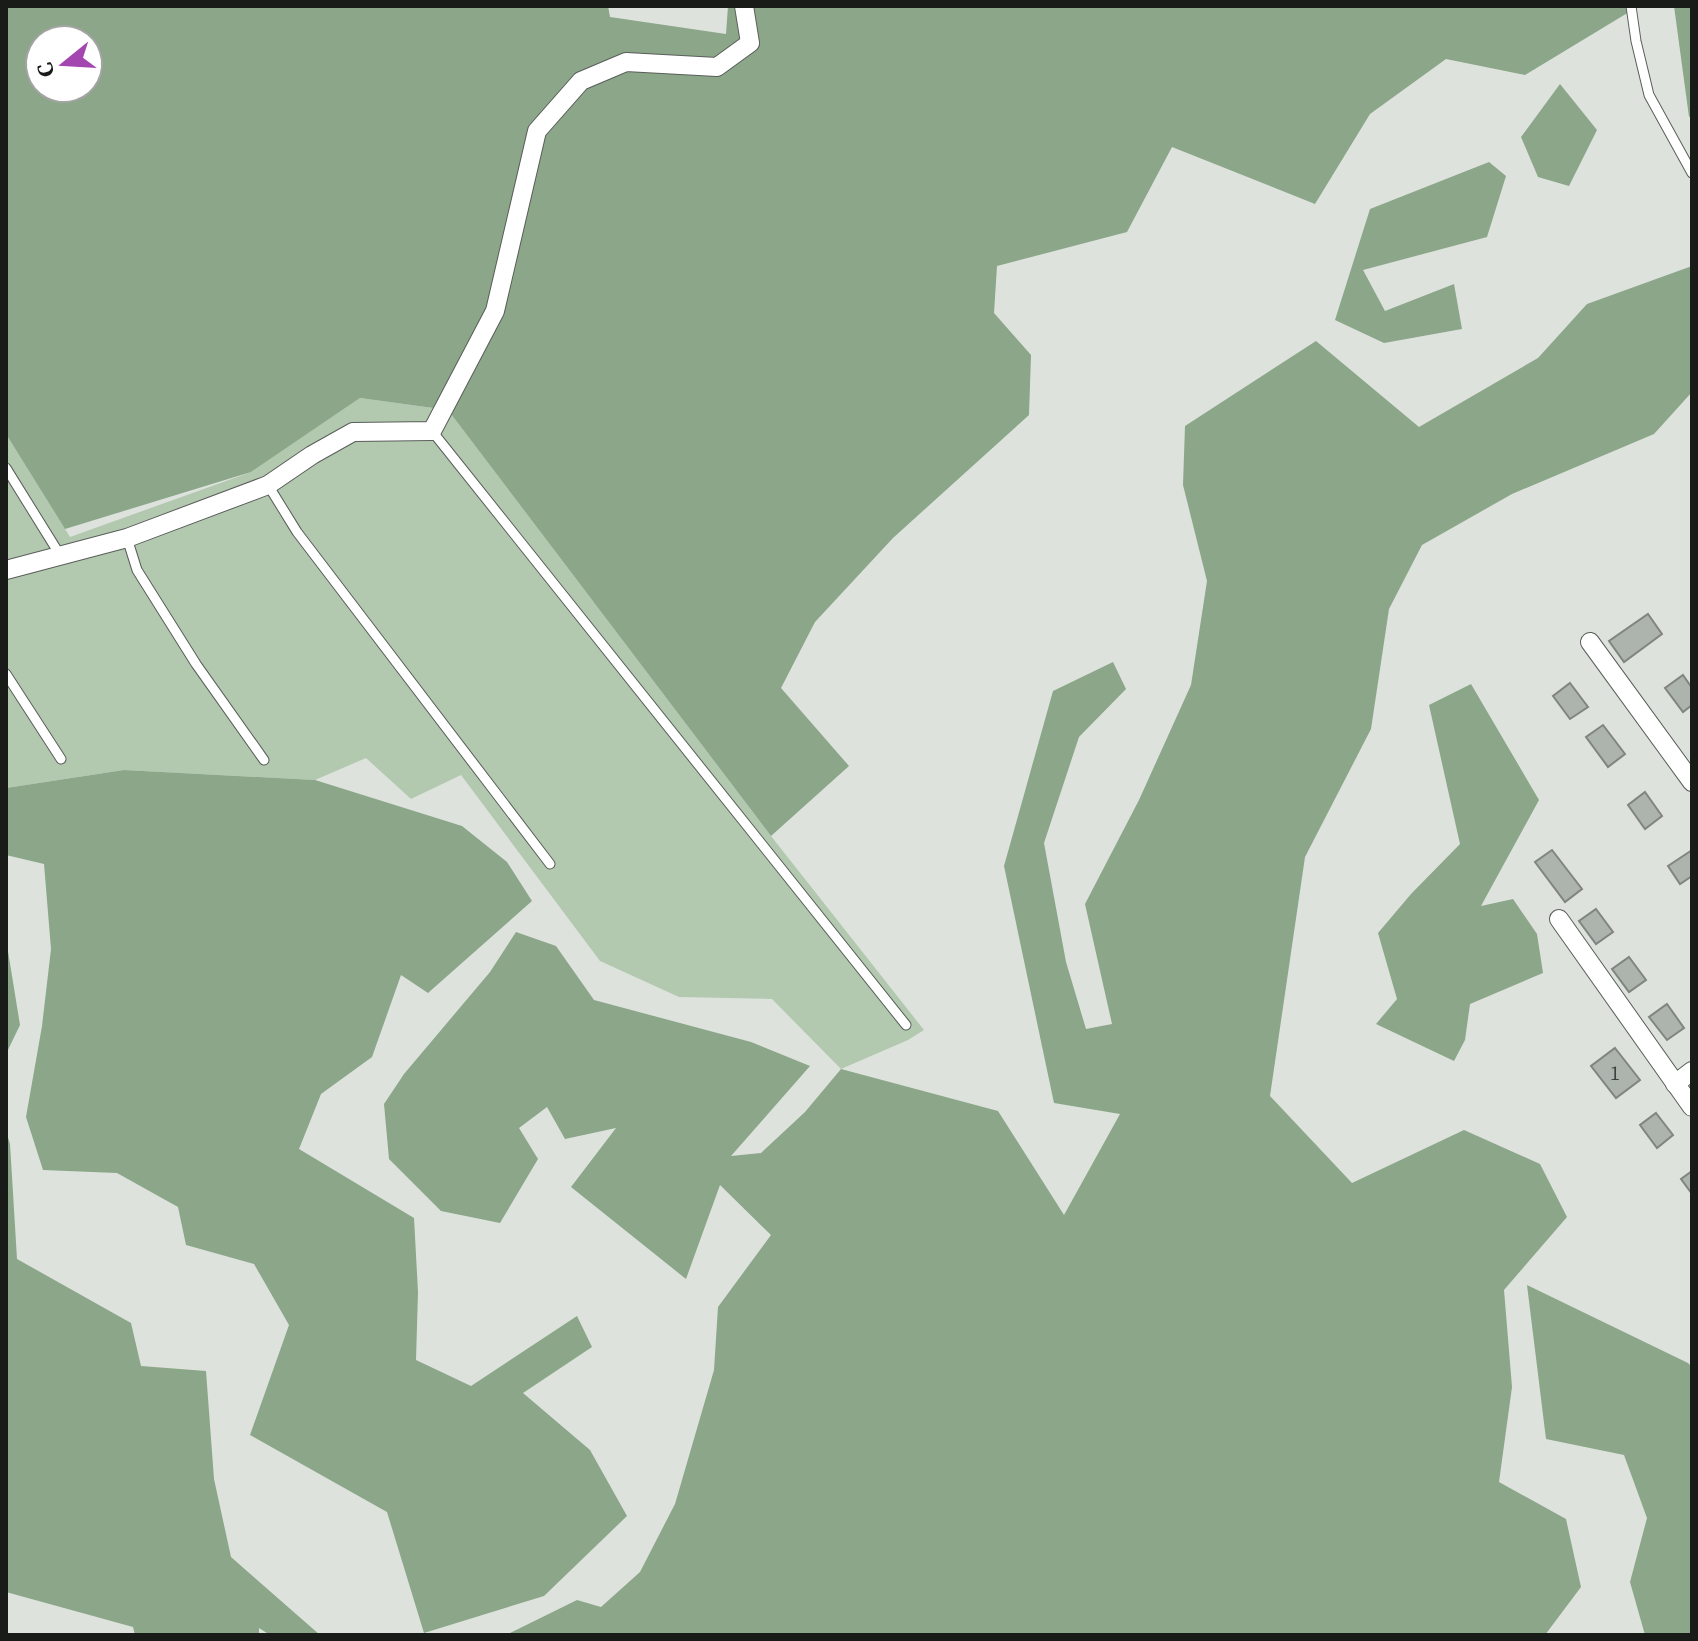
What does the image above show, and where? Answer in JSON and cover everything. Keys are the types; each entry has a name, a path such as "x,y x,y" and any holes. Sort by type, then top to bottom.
{"street":[{"path":"6,570 127,538 268,485 353,432 432,431 495,311 537,131 581,81 626,62 717,67 750,43 744,6"},
{"path":"1590,642 1692,782"},
{"path":"1559,919 1692,1107"},
{"path":"1675,1084 1692,1071"}],"lane":[{"path":"1631,6 1649,95 1692,173"},
{"path":"432,431 906,1025"},
{"path":"6,468 60,555"},
{"path":"268,485 297,532 550,864"},
{"path":"127,538 137,570 196,664 264,760"},
{"path":"6,674 61,759"}],"green space":[{"path":"6,6 608,6 610,17 726,34 728,6 1639,6 1525,75 1446,59 1370,114 1315,204 1172,147 1127,232 997,266 994,313 1031,355 1029,415 893,538 815,622 781,688 849,766 771,836 448,410 360,398 251,472 65,529 6,434"},
{"path":"1674,6 1692,6 1692,116 1689,117"},
{"path":"1560,84 1597,130 1569,186 1538,177 1521,137"},
{"path":"1489,162 1506,176 1487,237 1363,270 1385,311 1454,284 1462,329 1384,343 1335,320 1370,209"},
{"path":"1692,266 1692,392 1654,434 1512,494 1422,545 1389,609 1371,729 1305,857 1270,1096 1352,1183 1464,1130 1540,1164 1567,1217 1504,1290 1512,1387 1499,1482 1566,1519 1581,1587 1545,1635 506,1635 577,1600 601,1607 640,1572 675,1504 714,1370 718,1307 771,1235 720,1185 686,1279 571,1187 616,1128 565,1139 547,1107 519,1128 538,1159 500,1223 441,1211 389,1159 384,1104 404,1074 490,972 516,932 556,946 594,1000 751,1042 810,1066 731,1156 761,1153 805,1112 841,1069 998,1111 1064,1215 1120,1114 1054,1103 1004,866 1053,691 1113,662 1126,689 1079,737 1044,843 1066,962 1086,1029 1112,1024 1085,904 1139,800 1191,685 1207,581 1183,485 1185,426 1316,341 1419,427 1538,358 1587,304"},
{"path":"360,398 448,410 771,836 924,1030 841,1069 772,999 679,997 600,961 461,775 411,799 366,758 315,780 124,770 6,788 6,434 70,537 251,472"},
{"path":"1471,684 1539,800 1481,906 1513,899 1537,934 1543,973 1470,1004 1465,1040 1454,1061 1376,1024 1397,999 1378,933 1460,844 1429,705"},
{"path":"124,770 315,780 462,826 507,862 532,901 428,993 401,975 372,1057 321,1094 299,1149 414,1218 418,1292 416,1360 471,1386 577,1316 592,1347 523,1393 590,1450 627,1516 544,1596 424,1633 387,1512 250,1435 289,1325 254,1264 186,1245 178,1207 117,1173 43,1170 26,1117 42,1026 51,949 44,864 6,855 6,788"},
{"path":"6,939 20,1025 6,1054"},
{"path":"6,1131 10,1144 17,1259 131,1323 141,1366 206,1371 214,1479 231,1557 320,1635 270,1635 259,1628 259,1635 135,1635 133,1627 6,1592"},
{"path":"1527,1285 1692,1367 1692,1635 1645,1635 1630,1582 1647,1518 1624,1455 1546,1439"}],"building":[{"path":"1648,614 1662,634 1624,662 1609,641"},
{"path":"1683,675 1692,688 1692,705 1683,712 1665,688"},
{"path":"1570,683 1588,707 1570,719 1553,696"},
{"path":"1603,725 1625,754 1608,767 1586,737"},
{"path":"1645,792 1662,816 1645,829 1628,805"},
{"path":"1552,850 1582,889 1565,902 1535,862"},
{"path":"1692,850 1692,876 1680,884 1668,866"},
{"path":"1596,909 1613,932 1596,944 1579,921"},
{"path":"1629,957 1646,980 1629,992 1612,969"},
{"path":"1667,1004 1684,1028 1667,1040 1649,1017"},
{"path":"1615,1048 1640,1080 1616,1098 1591,1066"},
{"path":"1656,1113 1673,1135 1657,1148 1640,1125"},
{"path":"1692,1171 1692,1194 1681,1179"}]}
